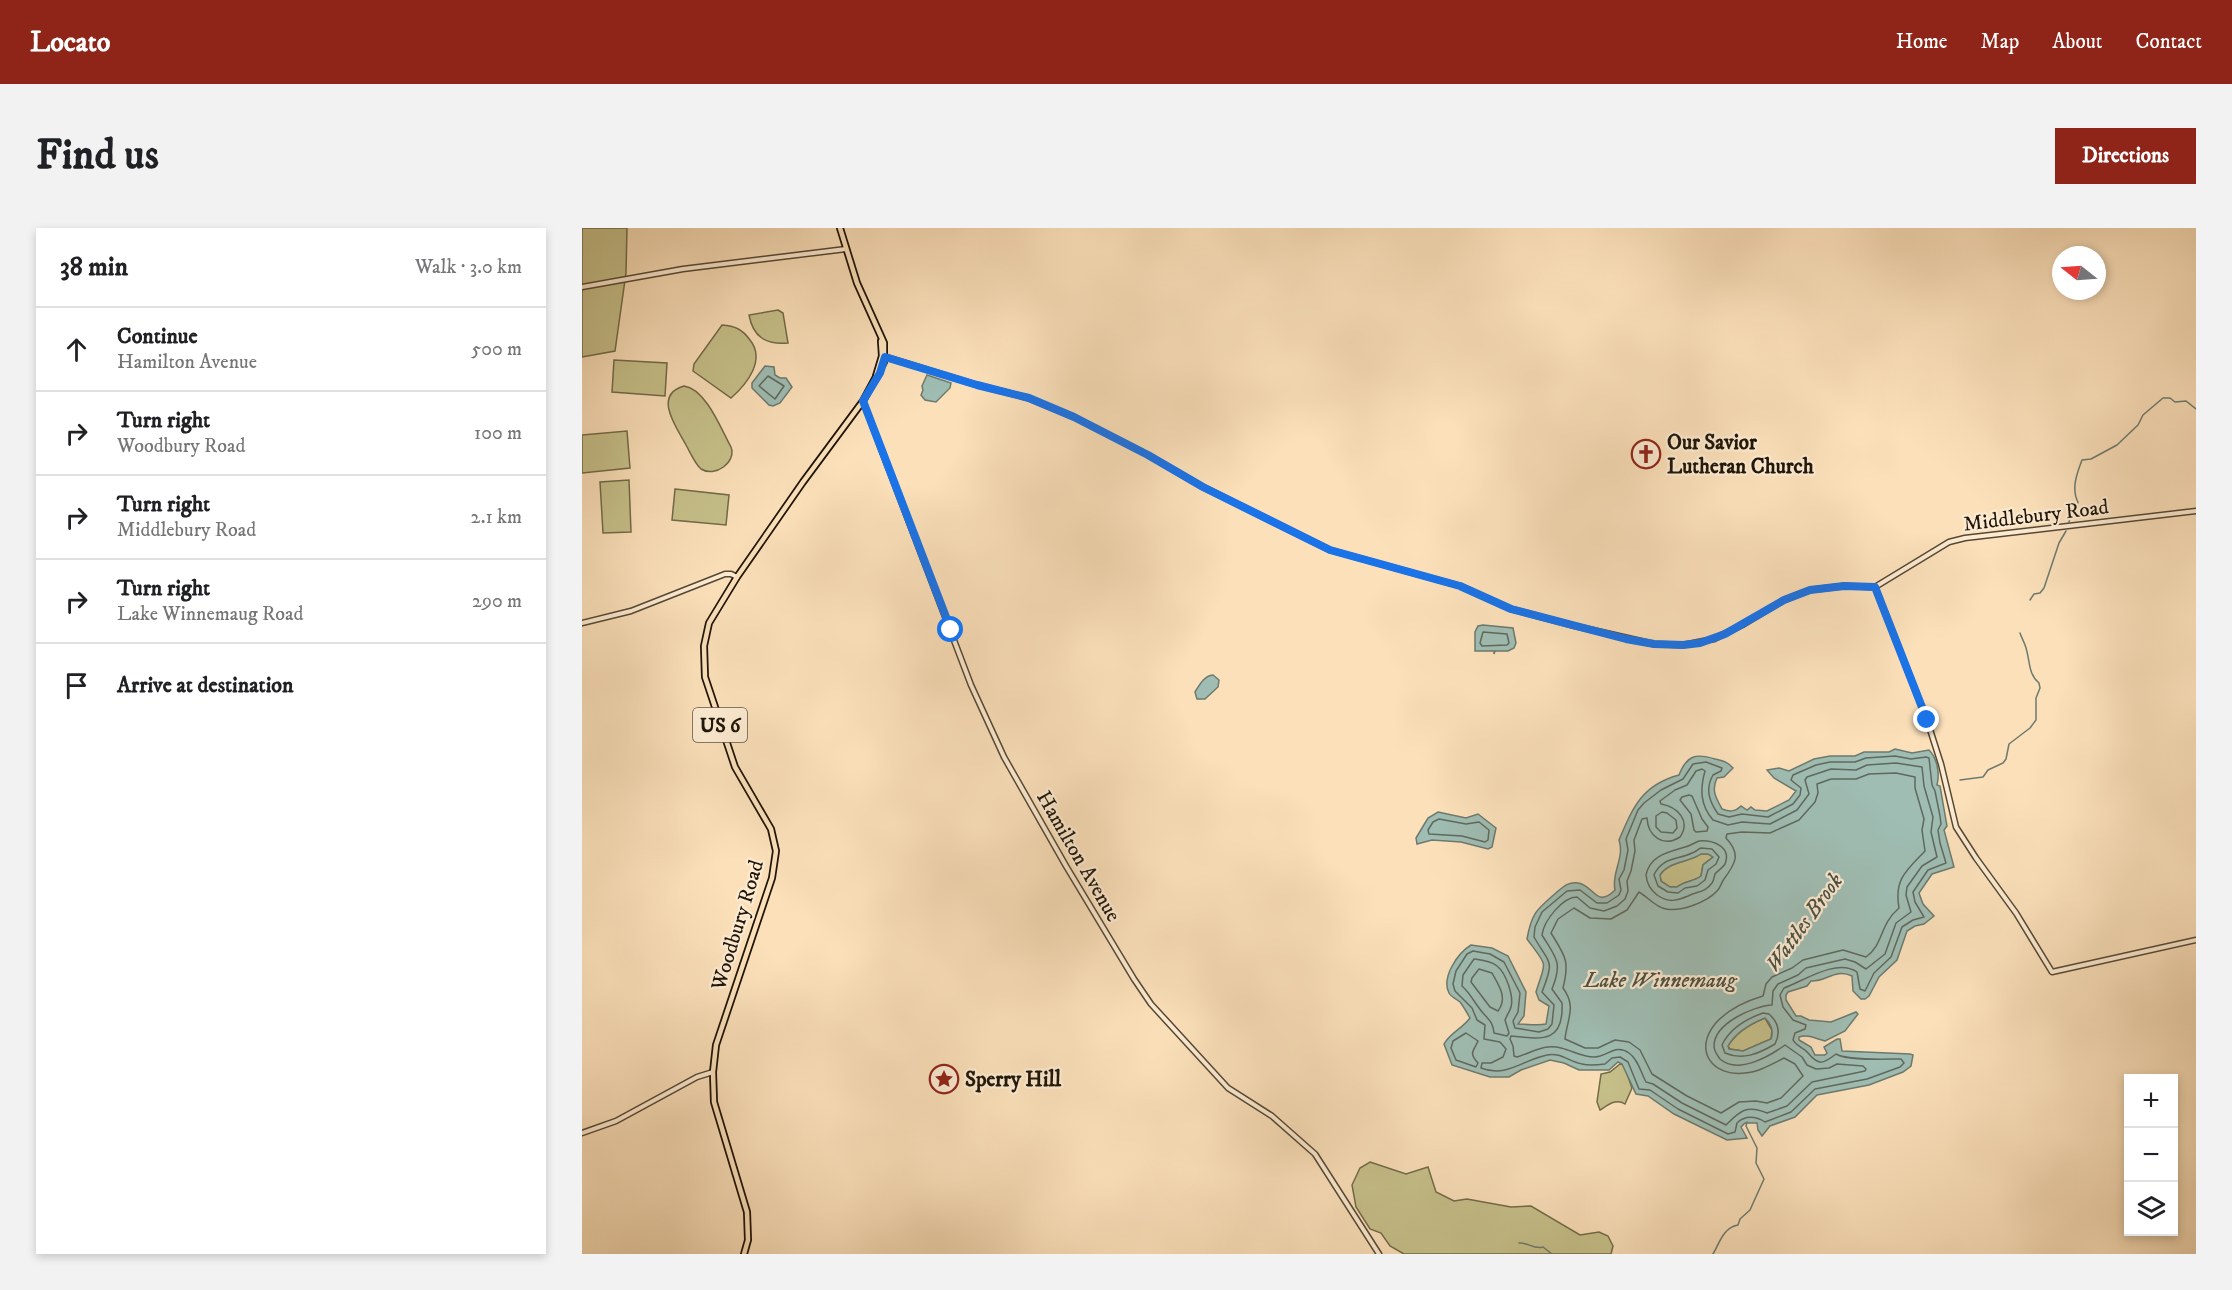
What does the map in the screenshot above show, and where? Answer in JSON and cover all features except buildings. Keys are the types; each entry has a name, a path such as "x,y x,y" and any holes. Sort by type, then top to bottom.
{"main road":[{"name":"US 6","path":"840,228 846,249"},
{"name":"Woodbury Road","path":"744,1254 748,1240 747,1212 714,1102 713,1072 716,1045 772,878 776,851 771,829 735,766 705,677 705,646 709,623 737,577 863,401 876,377 883,356 881,341 857,283 846,249"}],"street":[{"path":"582,286 683,269 846,249"},
{"path":"883,356 977,385 1029,398 1074,417 1148,455 1203,487 1330,550 1460,586 1511,609 1626,639 1654,644 1700,643 1725,634 1784,600 1810,590 1844,586 1875,587 1927,720 1941,764 1956,827 2016,912 2052,972 2196,940"},
{"name":"Hamilton Avenue","path":"863,401 971,685 1004,757 1119,954 1151,1004 1228,1088 1272,1116 1316,1154 1379,1254"},
{"name":"Middlebury Road","path":"1875,587 1949,542 1965,538 2196,511"},
{"path":"582,623 631,611 725,574 737,577"},
{"path":"582,1133 616,1121 697,1077 713,1072"}],"shaded area":[{"path":"582,228 627,228 626,273 615,351 582,357"},
{"path":"778,310 783,313 788,343 767,341 757,334 751,323 749,315"},
{"path":"722,325 734,327 744,333 750,340 756,356 748,379 731,398 693,371 694,364"},
{"path":"614,360 667,363 665,396 612,392"},
{"path":"684,386 699,394 706,402 731,447 731,458 724,467 718,470 707,471 699,467 673,421 668,404 670,397 675,390"},
{"path":"627,431 630,468 582,473 582,435"},
{"path":"629,480 631,532 603,533 600,482"},
{"path":"675,489 729,495 726,525 672,520"},
{"path":"1701,854 1709,854 1713,857 1703,865 1701,876 1677,887 1670,887 1661,881 1660,875 1668,867"},
{"path":"1765,1018 1772,1030 1771,1039 1743,1051 1730,1049 1728,1046 1739,1033"},
{"path":"1620,1064 1624,1065 1632,1088 1625,1104 1615,1102 1600,1110 1597,1102 1601,1074 1610,1072"},
{"path":"1370,1162 1406,1174 1428,1167 1436,1192 1454,1201 1467,1199 1511,1207 1531,1206 1580,1235 1599,1232 1608,1236 1613,1246 1611,1254 1404,1254 1390,1246 1381,1233 1370,1229 1356,1207 1352,1185 1360,1168"}],"water":[{"path":"765,366 774,367 775,375 786,378 792,387 780,403 773,406 769,405 752,388 752,383"},
{"path":"927,375 951,383 950,388 936,402 925,400 921,395"},
{"path":"1478,626 1513,628 1516,643 1514,648 1508,651 1495,651 1494,654 1494,651 1475,651 1475,632"},
{"path":"1213,675 1219,680 1218,687 1205,699 1197,699 1195,692 1199,686"},
{"name":"Lake Winnemaug","path":"1895,749 1912,753 1929,750 1937,766 1937,785 1940,786 1947,826 1944,830 1954,867 1932,874 1919,893 1923,904 1934,916 1924,924 1907,931 1897,960 1879,977 1865,999 1861,999 1853,991 1852,976 1836,974 1811,981 1807,986 1788,992 1786,1000 1796,1016 1809,1020 1831,1022 1856,1012 1858,1014 1845,1031 1825,1041 1809,1036 1799,1037 1799,1040 1811,1047 1815,1055 1825,1055 1827,1053 1824,1047 1840,1039 1842,1051 1913,1055 1911,1066 1903,1072 1869,1085 1817,1095 1795,1117 1770,1126 1762,1136 1757,1123 1745,1123 1741,1127 1747,1138 1727,1140 1674,1114 1648,1096 1636,1094 1622,1064 1618,1062 1609,1070 1579,1070 1550,1060 1521,1070 1509,1077 1490,1077 1452,1065 1444,1044 1470,1018 1447,987 1449,973 1456,959 1471,945 1492,948 1508,956 1526,992 1524,1016 1518,1024 1546,1024 1549,1006 1539,1000 1536,992 1544,964 1527,939 1534,916 1545,903 1569,884 1583,885 1599,897 1609,895 1615,890 1620,853 1619,840 1634,808 1647,791 1666,779 1679,775 1685,763 1693,757 1708,757 1725,762 1733,768 1724,777 1717,778 1715,782 1715,794 1722,809 1732,811 1741,806 1747,810 1751,807 1755,810 1767,811 1789,800 1796,791 1774,778 1767,770 1779,768 1789,771 1814,759 1830,756 1889,752","holes":["1701,854 1713,857 1703,865 1701,876 1677,887 1670,887 1661,881 1660,875 1668,867","1765,1018 1771,1028 1771,1039 1743,1051 1729,1049 1731,1041 1739,1033"]},
{"path":"1438,812 1466,818 1478,814 1496,828 1492,847 1488,849 1461,842 1432,840 1417,844 1416,838 1428,818"}],"waterway":[{"name":"Wattles Brook","path":"2069,522 2078,502 2075,486 2082,460 2091,459 2117,445 2138,425 2143,415 2163,398 2170,398 2175,402 2186,401 2196,409"},
{"name":"Wattles Brook","path":"2030,600 2034,594 2040,593 2044,588 2059,543 2066,531"},
{"name":"Wattles Brook","path":"1960,780 1983,777 1988,770 2003,763 2009,744 2030,728 2036,720 2036,698 2040,688 2032,673 2020,633"},
{"name":"Wattles Brook","path":"1713,1254 1725,1232 1738,1225 1740,1219 1750,1210 1764,1179 1756,1163 1757,1148 1746,1126 1747,1122"},
{"path":"1519,1243 1537,1248 1543,1247 1552,1254"}],"place":[{"name":"Our Savior Lutheran Church","path":"1646,454"},
{"name":"Sperry Hill","path":"944,1079"}],"route":[{"path":"951,630 934,591 863,401 880,373 885,357 1029,398 1074,417 1148,455 1203,487 1330,550 1460,586 1511,609 1626,639 1654,644 1700,643 1725,634 1784,600 1810,590 1844,586 1875,587 1927,720"}]}
